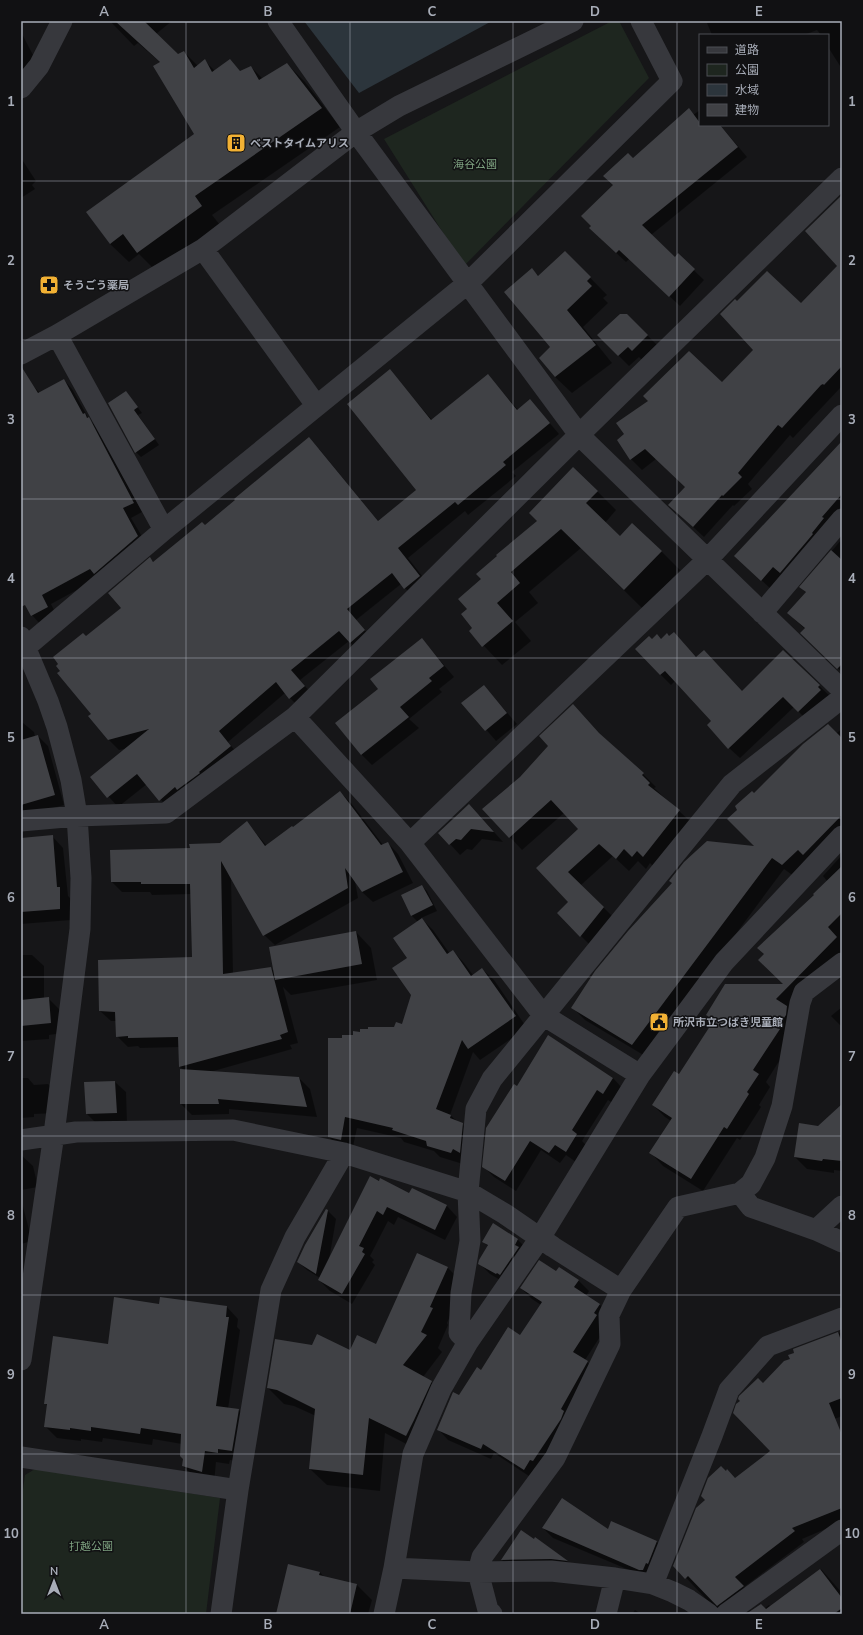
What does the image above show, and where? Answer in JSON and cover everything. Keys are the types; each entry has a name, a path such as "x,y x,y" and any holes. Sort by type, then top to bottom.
{"street":[{"path":"21,88 39,66 62,21"},
{"path":"278,21 356,132 580,436 706,560 842,690"},
{"path":"21,354 57,336 203,249 356,132 399,106 573,21"},
{"path":"22,1351 54,1134 80,929 81,878 77,816 71,780 57,727 24,642 164,530 316,405 468,284 672,81 641,21"},
{"path":"21,821 77,816 166,813 295,717 842,178"},
{"path":"203,249 316,405"},
{"path":"57,336 164,530"},
{"path":"410,843 706,560 842,415"},
{"path":"762,612 842,519"},
{"path":"468,1342 459,1333 461,1293 470,1241 468,1192 476,1109 492,1079 732,784 842,698"},
{"path":"295,717 410,843 543,1015 640,1075"},
{"path":"384,1614 394,1568 413,1454 441,1389 468,1342 540,1238 640,1075 724,962 842,836"},
{"path":"492,1614 488,1610 478,1572 482,1557 556,1458 610,1344 609,1315 622,1290 678,1207 740,1193 751,1184 765,1158 782,1106 800,1002 804,992 842,964"},
{"path":"21,1140 76,1132 233,1130 344,1153 468,1192 505,1214 622,1290"},
{"path":"221,1614 238,1490 271,1290 295,1237 344,1153"},
{"path":"740,1193 751,1207 816,1230 842,1242"},
{"path":"816,1230 842,1206"},
{"path":"653,1584 710,1444 729,1390 768,1346 842,1318"},
{"path":"21,1457 238,1490"},
{"path":"726,1614 842,1530"},
{"path":"394,1568 478,1572 551,1571 615,1578 653,1584 689,1600 708,1614"},
{"path":"606,1614 615,1578"}],"green space":[{"name":"海谷公園","path":"612,21 619,21 649,78 464,266 384,139"},
{"name":"打越公園","path":"35,1469 220,1498 206,1614 21,1614 21,1503 25,1475"}],"water":[{"path":"304,21 492,21 359,93"}],"building":[{"path":"115,21 144,21 178,54 184,51 194,68 205,59 212,72 230,59 240,71 251,66 259,80 287,63 322,108 195,196 202,206 137,253 123,234 110,244 86,212 194,134 153,66 160,62"},
{"path":"689,108 699,122 699,126 721,126 738,147 642,225 675,257 678,253 695,269 669,297 619,250 616,253 589,228 591,226 581,216 613,185 603,176 628,153 633,158"},
{"path":"842,195 842,366 824,385 821,385 782,428 778,425 738,473 742,477 723,496 722,495 693,527 668,505 685,487 645,449 630,460 617,440 624,434 616,423 648,401 643,396 689,351 722,382 753,350 720,314 735,299 737,301 767,271 801,303 837,266 805,231"},
{"path":"565,251 591,277 587,281 592,286 567,310 596,345 555,377 539,358 550,347 504,292 532,268 538,276"},
{"path":"620,314 627,314 648,335 632,351 628,347 618,356 597,335"},
{"path":"21,366 38,393 64,379 83,414 85,413 87,418 89,417 134,503 123,508 138,536 94,574 90,569 42,595 48,607 31,616 25,605 21,607"},
{"path":"390,369 431,420 488,374 517,410 530,399 550,423 503,462 506,465 458,505 455,502 398,548 420,576 404,589 392,573 347,609 365,630 350,643 339,631 291,670 305,686 289,699 276,682 219,731 231,746 199,772 200,773 177,790 175,787 159,801 137,774 107,798 90,777 149,729 108,740 88,716 91,714 57,673 60,671 56,666 58,664 53,657 83,633 86,636 121,608 108,593 150,557 153,562 202,522 205,525 309,437 378,521 416,490 347,404"},
{"path":"126,391 138,407 134,410 155,439 135,453 108,403"},
{"path":"842,441 842,494 822,517 824,518 812,533 813,534 780,573 773,567 761,581 734,556"},
{"path":"573,467 598,491 586,503 620,536 632,523 662,551 624,590 561,529 511,572 520,583 497,603 513,621 482,647 469,631 472,628 461,614 467,609 458,599 481,579 476,574 497,556 496,555 537,521 529,513"},
{"path":"831,550 842,560 842,664 837,669 800,633 805,628 787,613 806,592 799,587"},
{"path":"674,632 696,657 704,650 742,691 783,650 820,685 818,687 821,690 798,712 783,697 728,749 707,725 711,721 665,671 660,675 635,649 649,636 652,639 657,634 661,639 667,633 669,636"},
{"path":"422,638 444,666 429,678 432,681 400,707 409,717 361,755 335,723 378,689 370,679"},
{"path":"484,685 507,713 485,731 461,703"},
{"path":"573,704 599,733 644,773 642,775 650,783 648,785 680,810 643,857 637,851 632,857 624,849 616,859 599,844 568,872 604,907 580,937 557,913 568,902 536,868 578,829 551,800 509,838 482,809 520,777 548,746 539,736"},
{"path":"828,724 842,738 842,815 803,855 798,850 782,865 772,858 632,1045 571,1008 595,971 628,931 672,883 669,881 684,862 707,841 754,846 727,819 737,810 735,806 752,791 754,793 803,744"},
{"path":"38,735 55,795 21,805 21,740"},
{"path":"340,791 381,845 388,842 403,872 362,892 345,868 348,888 263,936 221,861 223,974 271,967 288,1032 280,1035 282,1039 179,1067 178,1037 116,1037 115,1012 99,1011 98,960 192,957 190,884 141,884 141,882 111,882 110,850 190,848 189,844 220,843 247,821 265,846 292,826 293,827"},
{"path":"469,804 494,832 471,829 461,840 456,839 449,845 438,833"},
{"path":"53,835 57,887 60,887 60,909 21,912 21,838"},
{"path":"842,866 842,913 828,927 837,937 776,999 787,1006 786,1015 777,1028 780,1029 753,1070 759,1074 747,1092 749,1094 727,1129 724,1127 691,1179 649,1153 672,1118 652,1105 674,1071 679,1074 714,1020 706,1015 725,984 783,984 758,960 764,954 757,948 814,895 813,894"},
{"path":"422,885 433,905 411,916 401,895"},
{"path":"422,918 447,954 453,950 471,976 482,968 516,1016 468,1049 462,1040 436,1109 451,1115 450,1118 463,1123 460,1153 453,1149 451,1153 427,1146 426,1141 392,1130 393,1128 345,1117 341,1140 328,1137 328,1038 342,1038 342,1035 353,1035 353,1031 360,1032 360,1029 368,1029 368,1027 394,1027 396,1022 402,1024 411,995 392,968 407,958 393,938"},
{"path":"356,931 362,964 275,980 269,947"},
{"path":"49,997 51,1023 21,1026 21,1000"},
{"path":"548,1035 613,1078 603,1094 597,1090 572,1130 577,1134 566,1152 555,1145 549,1153 530,1141 505,1181 482,1167 486,1128 514,1084 517,1086"},
{"path":"180,1069 299,1077 307,1107 218,1099 219,1104 180,1104"},
{"path":"115,1081 117,1113 86,1114 84,1082"},
{"path":"842,1104 842,1161 823,1159 822,1161 794,1157 799,1123 818,1126"},
{"path":"370,1176 379,1181 380,1178 409,1193 412,1188 447,1205 435,1230 387,1207 383,1215 377,1211 359,1246 364,1248 362,1252 365,1254 342,1294 318,1280"},
{"path":"326,1209 328,1210 316,1274 297,1262"},
{"path":"493,1223 518,1239 515,1245 519,1247 500,1275 478,1264 488,1245 482,1242"},
{"path":"417,1253 448,1267 430,1307 433,1308 421,1332 427,1335 403,1365 432,1381 406,1436 369,1418 363,1475 309,1469 315,1409 277,1390 267,1388 275,1339 312,1345 317,1334 350,1350 357,1335 376,1344"},
{"path":"539,1260 556,1271 559,1267 579,1280 574,1287 600,1304 594,1313 597,1315 573,1352 588,1361 561,1409 564,1411 561,1419 533,1461 530,1460 524,1470 483,1444 481,1449 437,1430 453,1392 459,1395 477,1367 481,1370 508,1327 520,1335 542,1302 520,1288"},
{"path":"114,1297 159,1304 160,1297 227,1306 226,1317 229,1317 216,1406 239,1409 232,1451 218,1449 218,1453 205,1451 202,1472 182,1466 183,1459 180,1456 181,1434 141,1428 140,1434 91,1427 91,1431 70,1428 70,1430 44,1427 47,1404 44,1404 53,1336 108,1344"},
{"path":"838,1332 842,1343 842,1398 829,1403 842,1435 842,1508 792,1528 795,1531 735,1577 744,1586 717,1606 688,1576 685,1579 673,1566 696,1508 705,1500 701,1496 708,1478 721,1466 726,1471 727,1469 735,1478 770,1451 733,1413 736,1404 740,1401 738,1399 739,1396 758,1378 763,1383 784,1361 790,1359 788,1355 794,1353 793,1349"},
{"path":"562,1498 608,1529 611,1521 657,1541 648,1564 646,1563 643,1570 639,1570 542,1528"},
{"path":"521,1530 534,1539 535,1537 568,1561 551,1559 501,1560"},
{"path":"288,1564 320,1572 319,1575 357,1584 350,1614 276,1614"},
{"path":"820,1569 842,1598 842,1608 834,1614 746,1614 761,1604 766,1609"}],"place":[{"name":"ベストタイムアリス","path":"236,143"},
{"name":"そうごう薬局","path":"49,285"},
{"name":"所沢市立つばき児童館","path":"659,1022"}]}
